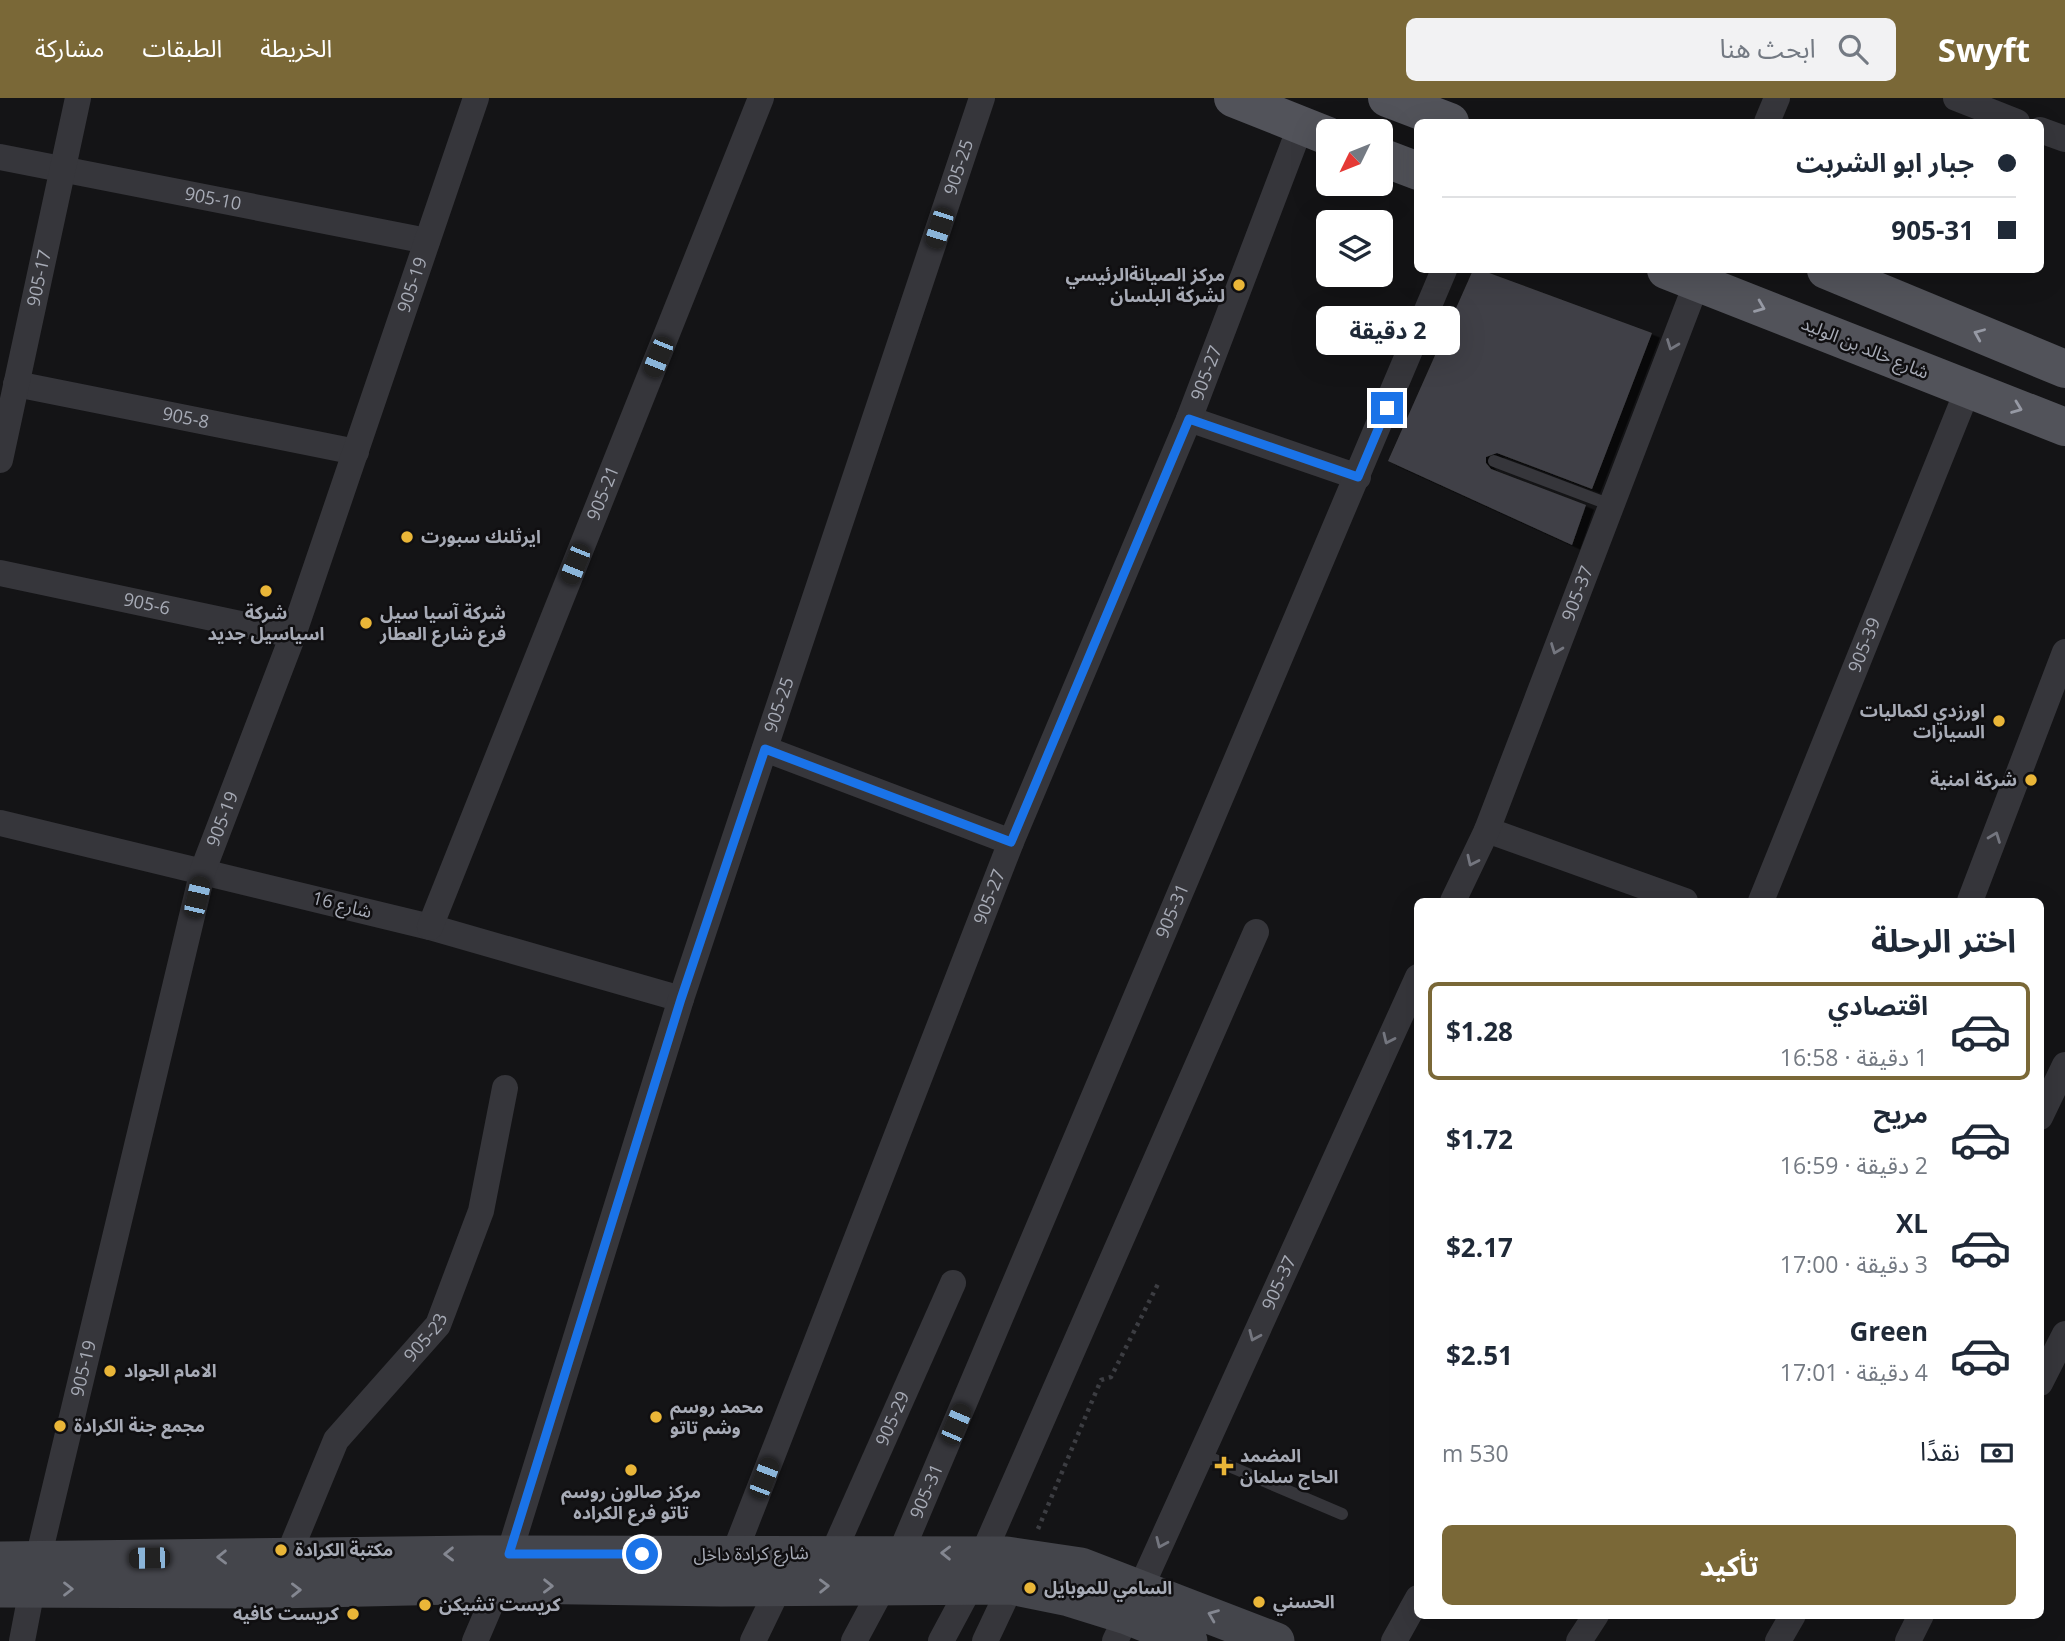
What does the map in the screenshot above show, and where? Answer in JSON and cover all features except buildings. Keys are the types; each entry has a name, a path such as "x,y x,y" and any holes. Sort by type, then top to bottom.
{"main road":[{"path":"1233,98 1314,130"},
{"path":"1387,98 1442,119"},
{"path":"1393,162 1414,169"},
{"path":"1833,273 2065,369"},
{"name":"شارع خالد بن الوليد","path":"1681,276 2065,427"},
{"name":"شارع كرادة داخل","path":"0,1560 23,1579 275,1590 504,1569 734,1554 901,1552 977,1570 1011,1586 1069,1598 1128,1615 1276,1641"},
{"name":"شارع كرادة داخل","path":"23,1579 288,1556 779,1587 884,1585 1035,1558 1081,1566 1128,1615 1189,1641"}],"street":[{"name":"905-17","path":"0,460 78,98"},
{"name":"905-19","path":"22,1641 23,1579 203,870 293,635 476,98"},
{"name":"905-21","path":"430,927 761,98"},
{"name":"905-25","path":"475,1641 504,1569 681,999 982,98"},
{"path":"1768,119 1777,98"},
{"path":"1956,98 2009,119"},
{"name":"905-27","path":"734,1554 1011,842 1314,130"},
{"path":"2044,131 2065,139"},
{"name":"905-10","path":"0,157 427,241"},
{"name":"905-31","path":"901,1552 1443,273"},
{"name":"905-37","path":"1454,898 1487,830 1611,505 1681,276"},
{"name":"905-8","path":"16,384 355,453"},
{"name":"905-39","path":"1762,898 1968,389"},
{"path":"1189,419 1358,477"},
{"name":"905-6","path":"0,573 293,635"},
{"path":"1971,898 2065,652"},
{"path":"765,749 1011,842"},
{"name":"شارع 16","path":"0,822 430,927 681,999"},
{"path":"1487,830 1677,898"},
{"path":"941,1641 977,1570 1256,932"},
{"name":"905-37","path":"1128,1615 1414,986"},
{"path":"2044,1109 2065,1065"},
{"name":"905-23","path":"288,1556 336,1440 438,1325 481,1212 505,1088"},
{"name":"905-29","path":"833,1553 953,1283"},
{"path":"2044,1375 2065,1334"},
{"path":"853,1641 884,1585"},
{"path":"985,1641 1011,1586"},
{"path":"753,1641 779,1587"},
{"path":"1394,1641 1414,1605"},
{"path":"1579,1641 1593,1619"},
{"path":"1778,1641 1791,1619"},
{"path":"1908,1641 1919,1619"}],"lane":[{"path":"1494,461 1611,505"},
{"path":"1201,1454 1342,1514"}],"path":[{"path":"1035,1558 1037,1533 1091,1401 1101,1380 1111,1377 1159,1282"}],"place":[{"name":"مركز الصيانةالرئيسي لشركة البلسان","path":"1239,285"},
{"name":"ايرثلنك سبورت","path":"407,537"},
{"name":"شركة اسياسيل جديد","path":"266,591"},
{"name":"شركة آسيا سيل فرع شارع العطار","path":"366,623"},
{"name":"اورزدي لكماليات السيارات","path":"1999,721"},
{"name":"شركة امنية","path":"2031,780"},
{"name":"الامام الجواد","path":"110,1371"},
{"name":"محمد روسم وشم تاتو","path":"656,1417"},
{"name":"مجمع جنة الكرادة","path":"60,1426"},
{"name":"المضمد الحاج سلمان","path":"1224,1466"},
{"name":"مركز صالون روسم تاتو فرع الكراده","path":"631,1470"},
{"name":"مكتبة الكرادة","path":"281,1550"},
{"name":"السامي للموبايل","path":"1030,1588"},
{"name":"الحسني","path":"1259,1602"},
{"name":"كريست تشيكن","path":"425,1605"},
{"name":"كريست كافيه","path":"353,1614"}],"route":[{"path":"642,1554 509,1554 681,999 765,749 1011,842 1189,419 1358,477 1387,408"}]}
